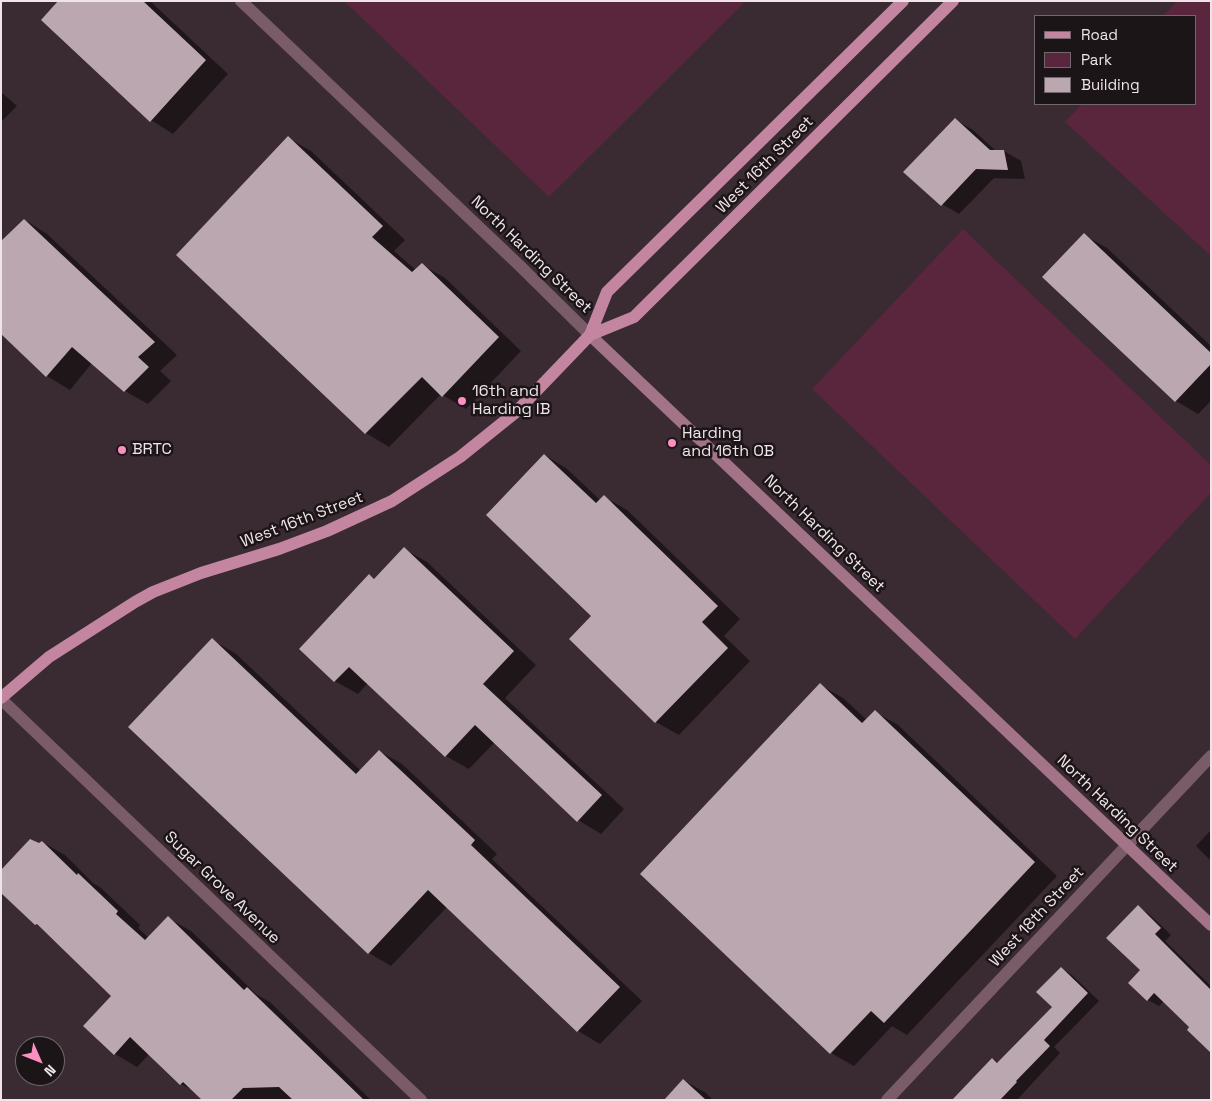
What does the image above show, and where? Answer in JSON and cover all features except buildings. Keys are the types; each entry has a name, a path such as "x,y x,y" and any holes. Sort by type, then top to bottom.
{"main road":[{"name":"West 16th Street","path":"1,699 25,676 65,645 153,592 206,571 279,549 319,534 392,501 460,457 516,412 590,335 607,292 902,1"},
{"name":"West 16th Street","path":"590,335 634,318 953,1"}],"street":[{"name":"North Harding Street","path":"241,1 1211,925"},
{"name":"Sugar Grove Avenue","path":"1,699 421,1100"},
{"name":"West 18th Street","path":"894,1097 1211,756"}],"green space":[{"path":"344,1 746,1 549,197"},
{"path":"1177,1 1211,1 1211,256 1065,122 1081,105 1197,105 1197,15 1164,15"},
{"path":"963,229 1211,465 1211,493 1075,639 812,389"}],"place":[{"name":"16th and Harding IB","path":"462,401"},
{"name":"Harding and 16th OB","path":"672,443"},
{"name":"BRTC","path":"122,450"}]}
